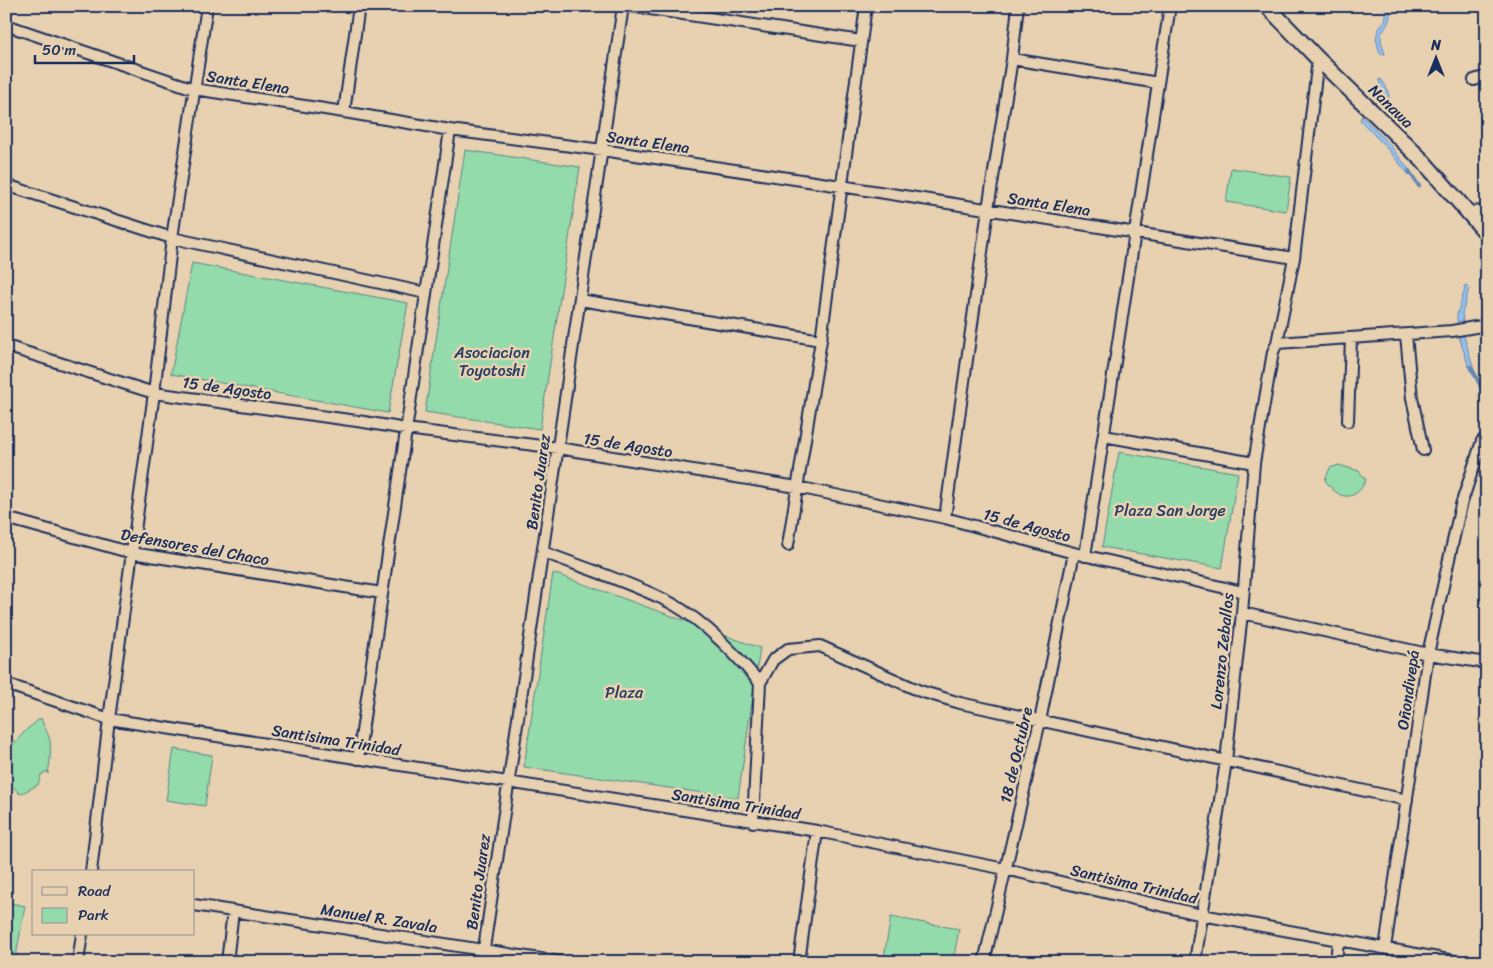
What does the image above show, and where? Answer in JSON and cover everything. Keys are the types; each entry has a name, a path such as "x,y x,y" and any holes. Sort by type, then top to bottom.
{"main road":[{"name":"Nanawa","path":"1267,6 1318,60 1422,160 1485,229"}],"street":[{"path":"90,870 154,393 172,238 206,6"},
{"path":"344,112 359,6"},
{"name":"Benito Juarez","path":"482,962 623,6"},
{"path":"630,6 861,41"},
{"path":"788,545 820,340 866,6"},
{"path":"945,518 988,209 1012,60 1018,6"},
{"path":"1085,556 1170,6"},
{"name":"Santa Elena","path":"6,25 194,90 450,130 602,150 841,186 1294,258"},
{"path":"1012,60 1158,83"},
{"name":"Lorenzo Zeballos","path":"1195,962 1226,761 1242,613 1254,463 1273,352 1277,343 1294,258 1318,60"},
{"path":"1474,80 1487,76"},
{"path":"358,759 450,130"},
{"path":"6,185 172,238 426,293"},
{"path":"1470,213 1487,212"},
{"path":"580,300 820,340"},
{"path":"1277,343 1406,335 1452,331 1487,325"},
{"path":"1406,335 1412,398 1423,450"},
{"path":"1348,421 1351,339"},
{"name":"15 de Agosto","path":"6,346 154,393 406,429 558,448 798,486 945,518 1085,556 1243,592"},
{"path":"1104,436 1254,463"},
{"name":"Oñondivepá","path":"1385,948 1428,654 1461,505 1482,441"},
{"name":"Defensores del Chaco","path":"6,518 132,553 382,593"},
{"path":"543,552 663,598 716,637 760,683"},
{"name":"18 de Octubre","path":"984,962 1040,721 1074,553"},
{"path":"1242,613 1428,654 1487,663"},
{"path":"753,822 760,683 773,660 788,649 820,646 920,691 960,703 1407,800"},
{"name":"Santisima Trinidad","path":"6,684 109,719 817,831 1005,869 1202,915 1460,962"},
{"path":"799,962 817,831"},
{"name":"Manuel R. Zavala","path":"195,905 560,962"},
{"path":"227,962 233,911"},
{"path":"78,962 82,936"},
{"path":"1336,962 1338,940"}],"green space":[{"name":"Asociacion Toyotoshi","path":"465,150 580,167 540,429 425,412"},
{"path":"1231,168 1291,177 1286,211 1226,202"},
{"path":"192,263 408,303 388,413 171,374"},
{"name":"Plaza San Jorge","path":"1119,452 1238,473 1222,568 1102,547"},
{"path":"1339,465 1359,471 1366,480 1357,493 1351,496 1340,495 1325,480 1330,468"},
{"name":"Plaza","path":"553,573 760,648 738,798 524,767"},
{"path":"41,718 50,741 48,774 47,771 41,775 38,785 20,794 10,784 12,771 7,758 11,747 27,729"},
{"path":"174,749 212,755 205,806 166,800"},
{"path":"6,902 25,906 15,962 6,962"},
{"path":"891,917 959,929 953,962 883,962"}],"water":[{"path":"1385,6 1388,6 1390,17 1388,24 1381,33 1385,54 1380,54 1376,38 1378,30 1386,19"},
{"path":"1379,79 1382,80 1388,93 1389,107 1380,98"},
{"path":"1362,116 1388,143 1412,173 1409,175 1360,120"},
{"path":"1467,285 1469,288 1462,314 1463,321 1457,322 1457,314 1465,289 1464,286"},
{"path":"1459,336 1464,336 1474,370 1470,371"}],"waterway":[{"path":"1409,171 1419,186"},
{"path":"1471,367 1487,398"}]}
